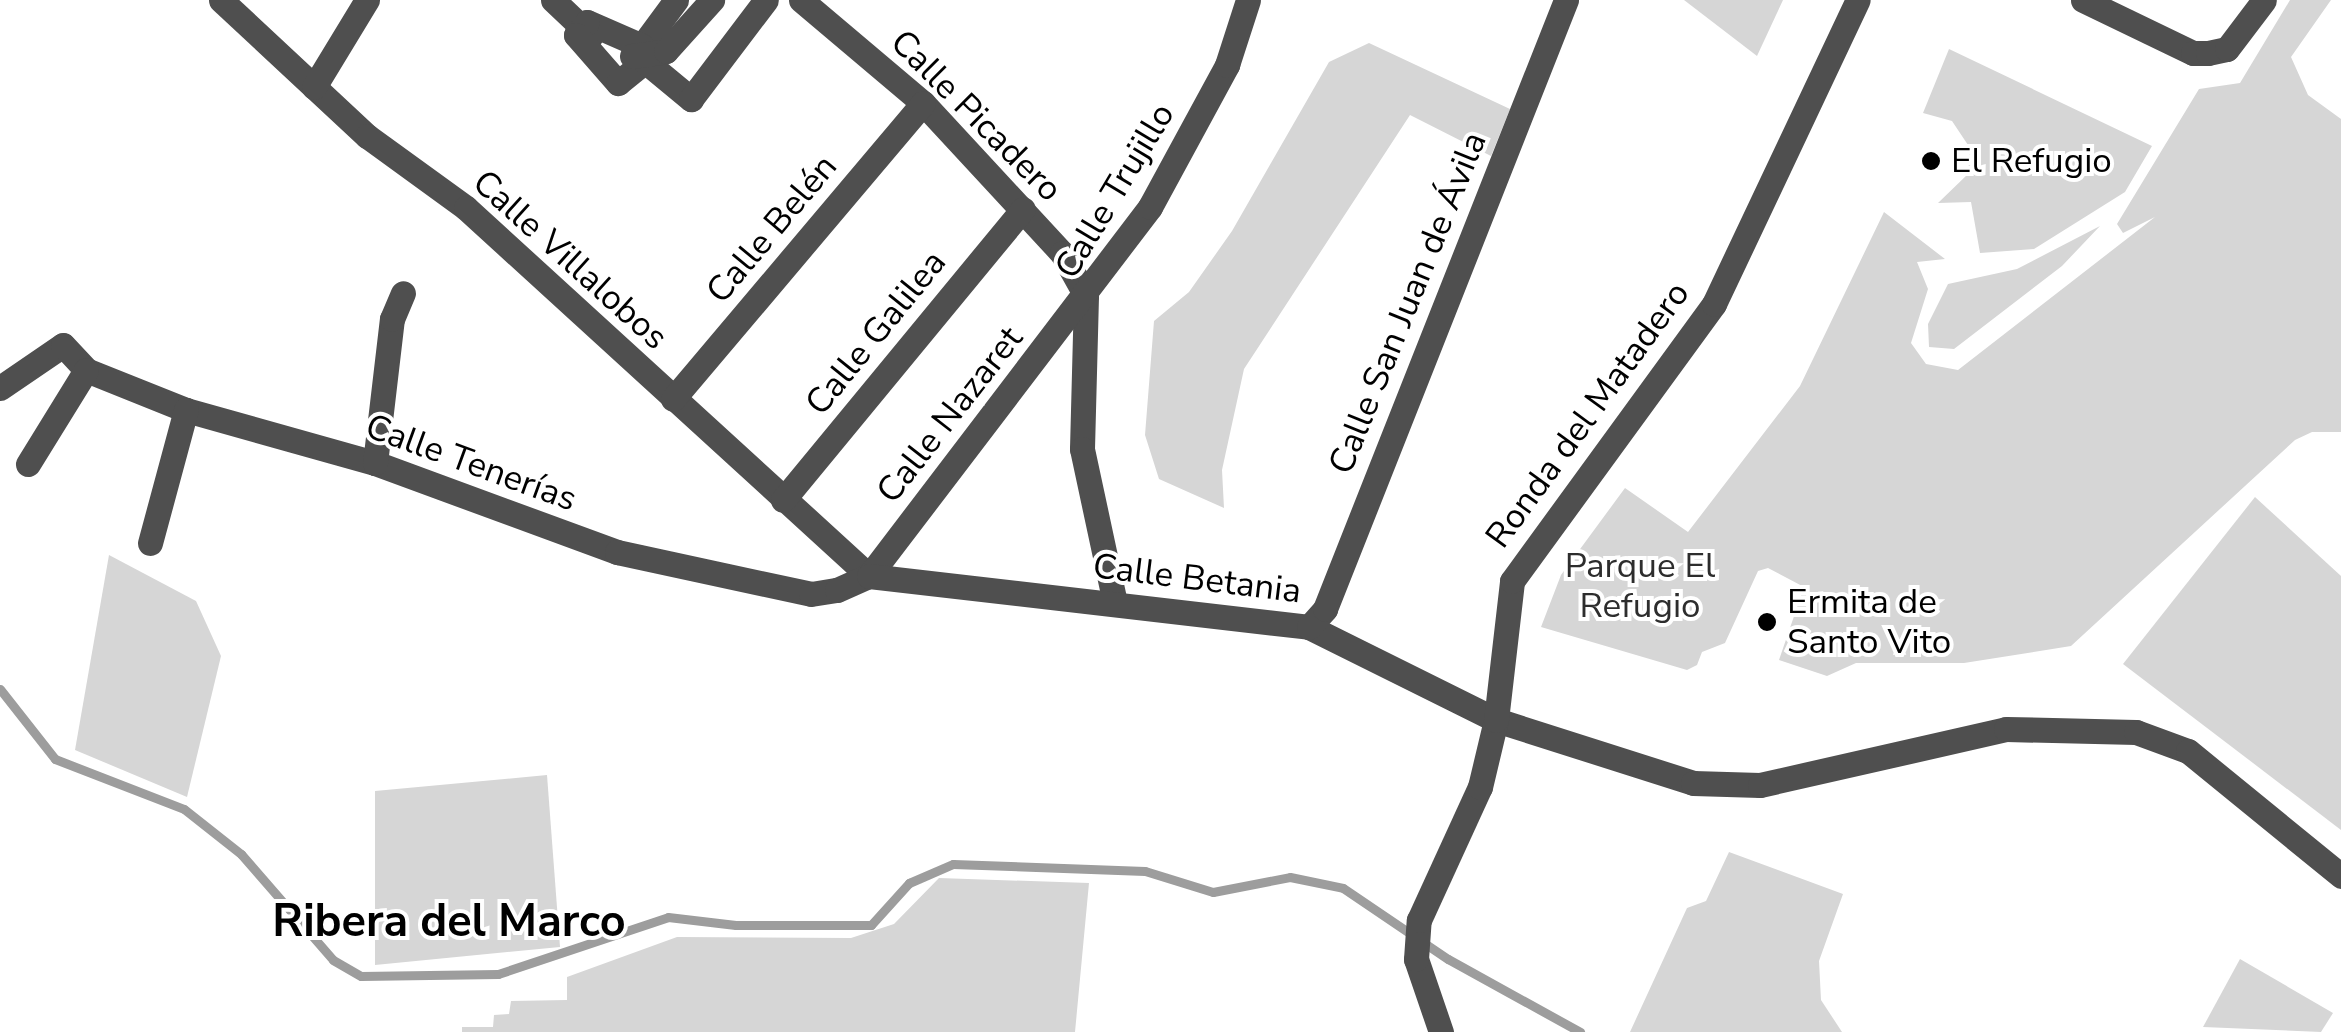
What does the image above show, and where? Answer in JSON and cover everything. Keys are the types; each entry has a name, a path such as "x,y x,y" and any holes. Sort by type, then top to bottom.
{"street":[{"name":"Calle Villalobos","path":"222,0 367,136 466,208 869,576"},
{"path":"314,86 367,0"},
{"path":"553,0 580,30 638,59 666,52 712,0"},
{"path":"676,0 642,46 587,22 576,35 618,83 645,61 691,99 766,0"},
{"name":"Calle Picadero","path":"801,0 923,103 1062,253 1086,296"},
{"name":"Calle Trujillo","path":"1115,604 1082,449 1086,296 1176,163 1227,65 1248,0"},
{"name":"Calle San Juan de Ávila","path":"1309,627 1331,594 1566,0"},
{"name":"Ronda del Matadero","path":"1440,1032 1416,959 1419,920 1480,787 1496,720 1512,580 1714,304 1858,0"},
{"path":"2084,0 2208,54 2227,49 2264,0"},
{"name":"Calle Belén","path":"673,399 923,103"},
{"name":"Calle Galilea","path":"783,500 1023,209"},
{"path":"376,463 392,319 404,292"},
{"name":"Calle Nazaret","path":"869,576 1086,296"},
{"name":"Calle Tenerías","path":"0,388 64,346 86,370 186,410 376,463 646,561 811,594 869,576"},
{"path":"28,464 86,370"},
{"path":"150,544 186,410"},
{"name":"Calle Betania","path":"869,576 1309,627 1496,720 1693,783 1760,785 2006,728 2136,732 2188,751 2341,876"}],"green space":[{"path":"1684,0 1783,0 1757,56"},
{"name":"Parque El Refugio","path":"2290,0 2331,0 2291,57 2308,95 2341,119 2341,432 2312,432 2295,440 2071,646 1964,663 1856,663 1827,676 1779,660 1804,587 1768,568 1758,571 1725,643 1702,652 1697,665 1687,670 1541,627 1561,575 1625,488 1688,532 1800,386 1884,212 1945,259 1917,262 1928,289 1911,343 1926,364 1958,370 2155,217 2123,233 2117,224 2199,89 2240,83"},
{"path":"1369,43 1510,109 1491,156 1410,115 1244,369 1222,470 1224,508 1159,479 1145,435 1154,321 1189,292 1232,231 1329,62"},
{"path":"1949,49 2152,146 2125,192 2034,249 1980,253 1971,202 1938,203 1968,174 1970,148 1952,121 1923,113"},
{"path":"2100,226 2062,266 1954,349 1929,347 1928,324 1948,284 2017,269"},
{"path":"2255,497 2341,576 2341,830 2123,664"},
{"path":"109,555 196,601 221,656 187,797 75,750"},
{"path":"547,775 560,947 375,965 375,791"},
{"path":"1729,852 1843,894 1819,961 1821,1000 1842,1032 1630,1032 1687,908 1706,901"},
{"path":"939,878 1089,883 1075,1032 462,1032 462,1027 493,1027 494,1015 509,1014 511,1001 567,1000 567,977 677,937 851,938 894,924"},
{"path":"2240,959 2333,1013 2321,1032 2203,1027"}],"waterway":[{"path":"0,689 55,759 184,809 241,854 333,960 361,976 498,974 668,917 736,925 871,925 909,883 953,864 1145,871 1213,892 1290,877 1343,888 1448,959 1580,1032"}],"place":[{"name":"El Refugio","path":"1931,161"},
{"name":"Ermita de Santo Vito","path":"1767,622"}],"district":[{"name":"Ribera del Marco","path":"449,922"}]}
